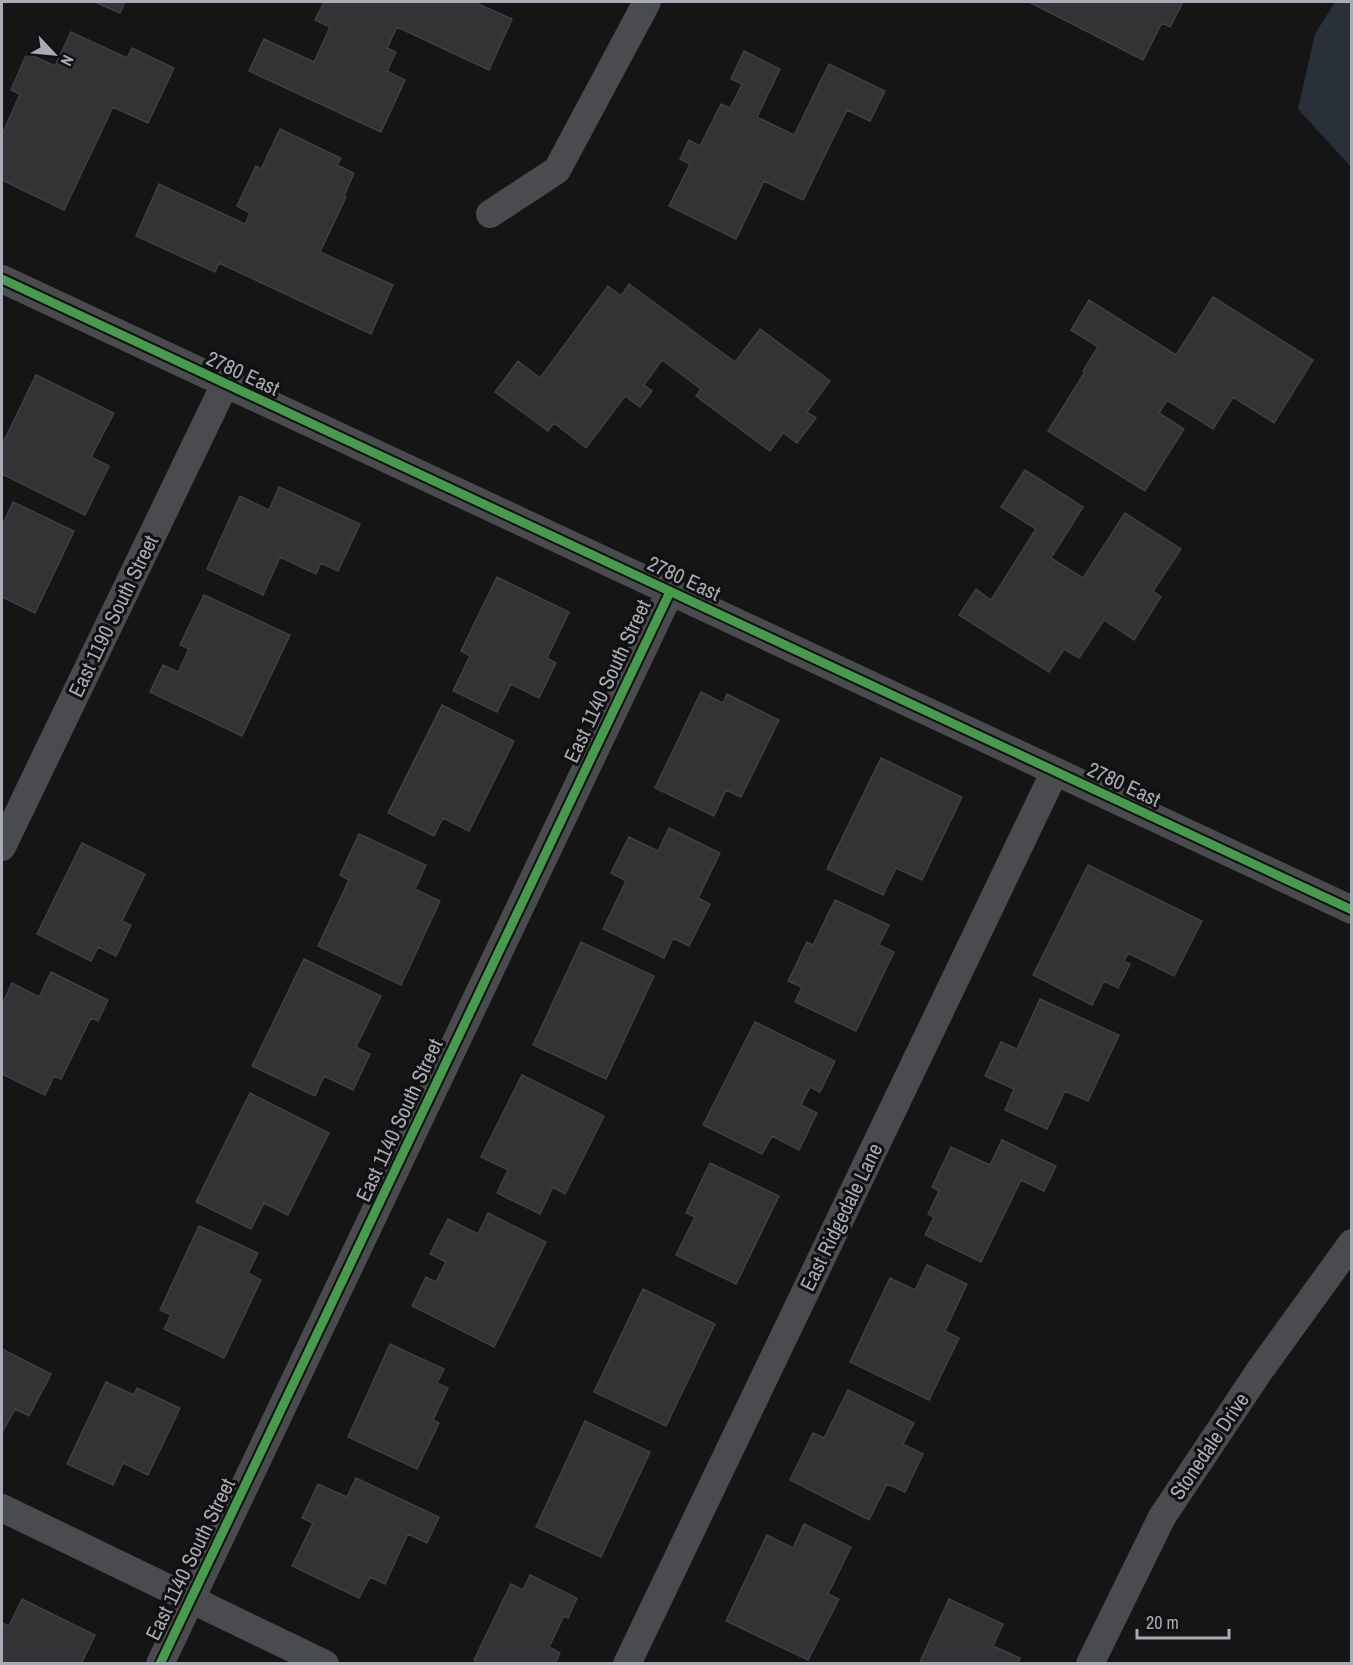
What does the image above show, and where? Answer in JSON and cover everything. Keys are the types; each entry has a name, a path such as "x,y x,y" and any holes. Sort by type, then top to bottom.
{"street":[{"path":"490,214 557,170 647,2"},
{"name":"2780 East","path":"2,279 1352,910"},
{"name":"East 1190 South Street","path":"2,847 225,384"},
{"name":"East 1140 South Street","path":"160,1664 670,592"},
{"name":"East Ridgedale Lane","path":"627,1664 1055,771"},
{"name":"Stonedale Drive","path":"1090,1664 1162,1517 1260,1370 1352,1244"},
{"path":"2,1508 325,1664"}],"shaded area":[{"path":"1335,2 1351,2 1351,167 1298,109 1315,34"}],"building":[{"path":"95,2 125,2 120,13"},
{"path":"324,2 474,2 512,19 489,70 397,27 387,48 396,52 387,71 405,80 381,132 249,71 264,39 314,62 330,27 315,20"},
{"path":"1029,2 1183,2 1170,27 1162,23 1143,60"},
{"path":"71,32 127,58 132,48 174,68 148,123 113,107 64,210 2,180 2,135 20,94 11,90 27,53 55,66"},
{"path":"744,51 780,69 757,117 794,135 829,64 885,91 870,121 847,110 803,200 764,181 736,239 669,206 690,164 680,159 689,140 700,146 721,104 730,108 742,84 731,79"},
{"path":"280,129 341,158 337,165 354,173 344,196 346,197 320,252 393,285 371,334 219,263 215,272 136,236 159,184 245,224 250,213 237,206 256,166 261,169"},
{"path":"629,284 735,362 760,329 830,381 807,412 816,418 797,443 783,433 770,451 696,396 701,389 662,360 644,385 652,391 640,407 625,396 586,448 554,423 548,431 495,392 518,361 540,378 608,286 621,296"},
{"path":"1213,297 1313,360 1274,423 1233,397 1213,429 1167,400 1159,413 1184,429 1145,491 1048,431 1098,347 1071,330 1089,300 1176,355"},
{"path":"36,375 114,413 91,457 109,466 85,515 2,474 2,445"},
{"path":"1025,470 1083,507 1051,558 1083,578 1125,513 1181,549 1153,591 1161,597 1134,640 1104,620 1079,658 1064,649 1049,672 959,615 976,589 991,600 1036,529 1001,507"},
{"path":"279,487 360,524 338,571 321,563 316,574 280,557 263,595 207,569 240,496 269,510"},
{"path":"13,502 74,531 35,613 2,597 2,526"},
{"path":"497,577 569,612 547,658 556,663 539,698 511,684 497,712 453,691 470,656 461,651"},
{"path":"204,595 290,635 242,736 150,692 163,665 178,672 189,649 180,645"},
{"path":"701,692 723,703 727,694 779,720 741,797 726,790 714,816 655,788"},
{"path":"442,705 514,741 469,831 443,818 434,836 388,813"},
{"path":"881,758 962,797 922,880 896,868 883,895 827,869"},
{"path":"669,828 720,853 698,898 710,904 689,946 673,938 664,958 603,929 626,881 611,873 629,837 658,851"},
{"path":"359,834 426,865 415,889 440,901 401,985 318,946 349,880 340,875"},
{"path":"82,843 145,874 122,921 131,925 116,956 98,947 91,961 37,934"},
{"path":"1088,865 1202,921 1174,976 1128,953 1124,961 1130,964 1118,988 1104,981 1092,1005 1033,975"},
{"path":"835,900 889,925 879,945 894,952 856,1031 795,1002 802,987 788,981 807,942 813,945"},
{"path":"581,942 654,976 606,1079 533,1045"},
{"path":"304,959 381,996 356,1047 370,1054 353,1090 324,1076 315,1096 252,1066"},
{"path":"51,972 108,1000 98,1021 91,1018 61,1079 54,1076 45,1095 2,1074 2,1005 12,983 39,997"},
{"path":"1040,999 1119,1035 1088,1101 1065,1091 1047,1129 1005,1110 1014,1089 985,1076 1001,1042 1017,1049"},
{"path":"755,1022 835,1061 820,1092 810,1087 801,1105 817,1113 799,1150 772,1136 762,1154 703,1125"},
{"path":"522,1075 604,1116 565,1194 553,1187 540,1214 497,1193 508,1170 481,1157"},
{"path":"250,1093 329,1133 288,1215 264,1203 251,1229 196,1202"},
{"path":"1002,1140 1056,1166 1044,1191 1021,1180 981,1262 925,1235 934,1217 928,1214 939,1191 932,1187 951,1147 990,1165"},
{"path":"710,1163 779,1196 736,1284 676,1255 695,1217 686,1213"},
{"path":"488,1213 546,1242 494,1347 412,1306 426,1277 436,1282 446,1262 430,1254 448,1219 478,1234"},
{"path":"199,1226 258,1253 248,1273 261,1280 224,1358 164,1329 171,1315 160,1310"},
{"path":"927,1265 967,1284 945,1331 959,1338 929,1400 850,1362 890,1278 915,1290"},
{"path":"643,1289 715,1324 666,1426 594,1392"},
{"path":"390,1344 444,1369 437,1383 448,1388 433,1420 439,1423 417,1469 348,1437"},
{"path":"2,1349 51,1374 29,1416 15,1409 3,1431 2,1430"},
{"path":"106,1382 134,1395 137,1388 180,1408 148,1475 123,1463 113,1485 67,1464"},
{"path":"848,1390 914,1423 903,1444 923,1454 905,1492 887,1484 869,1520 790,1480 813,1433 824,1438"},
{"path":"585,1421 650,1452 601,1557 536,1527"},
{"path":"356,1478 439,1517 427,1543 408,1534 385,1584 370,1577 359,1598 292,1566 313,1523 302,1518 318,1484 347,1497"},
{"path":"804,1524 851,1547 828,1594 839,1599 808,1660 726,1621 767,1535 793,1548"},
{"path":"530,1575 577,1598 568,1618 564,1616 549,1647 560,1653 555,1664 480,1664 474,1660 511,1584 523,1590"},
{"path":"22,1599 95,1635 81,1664 2,1664 2,1623 9,1626"},
{"path":"949,1599 1003,1624 993,1646 1020,1658 1018,1664 919,1664"}],"cycle path":[{"path":"2,279 1352,910"},
{"path":"160,1664 670,592"}]}
